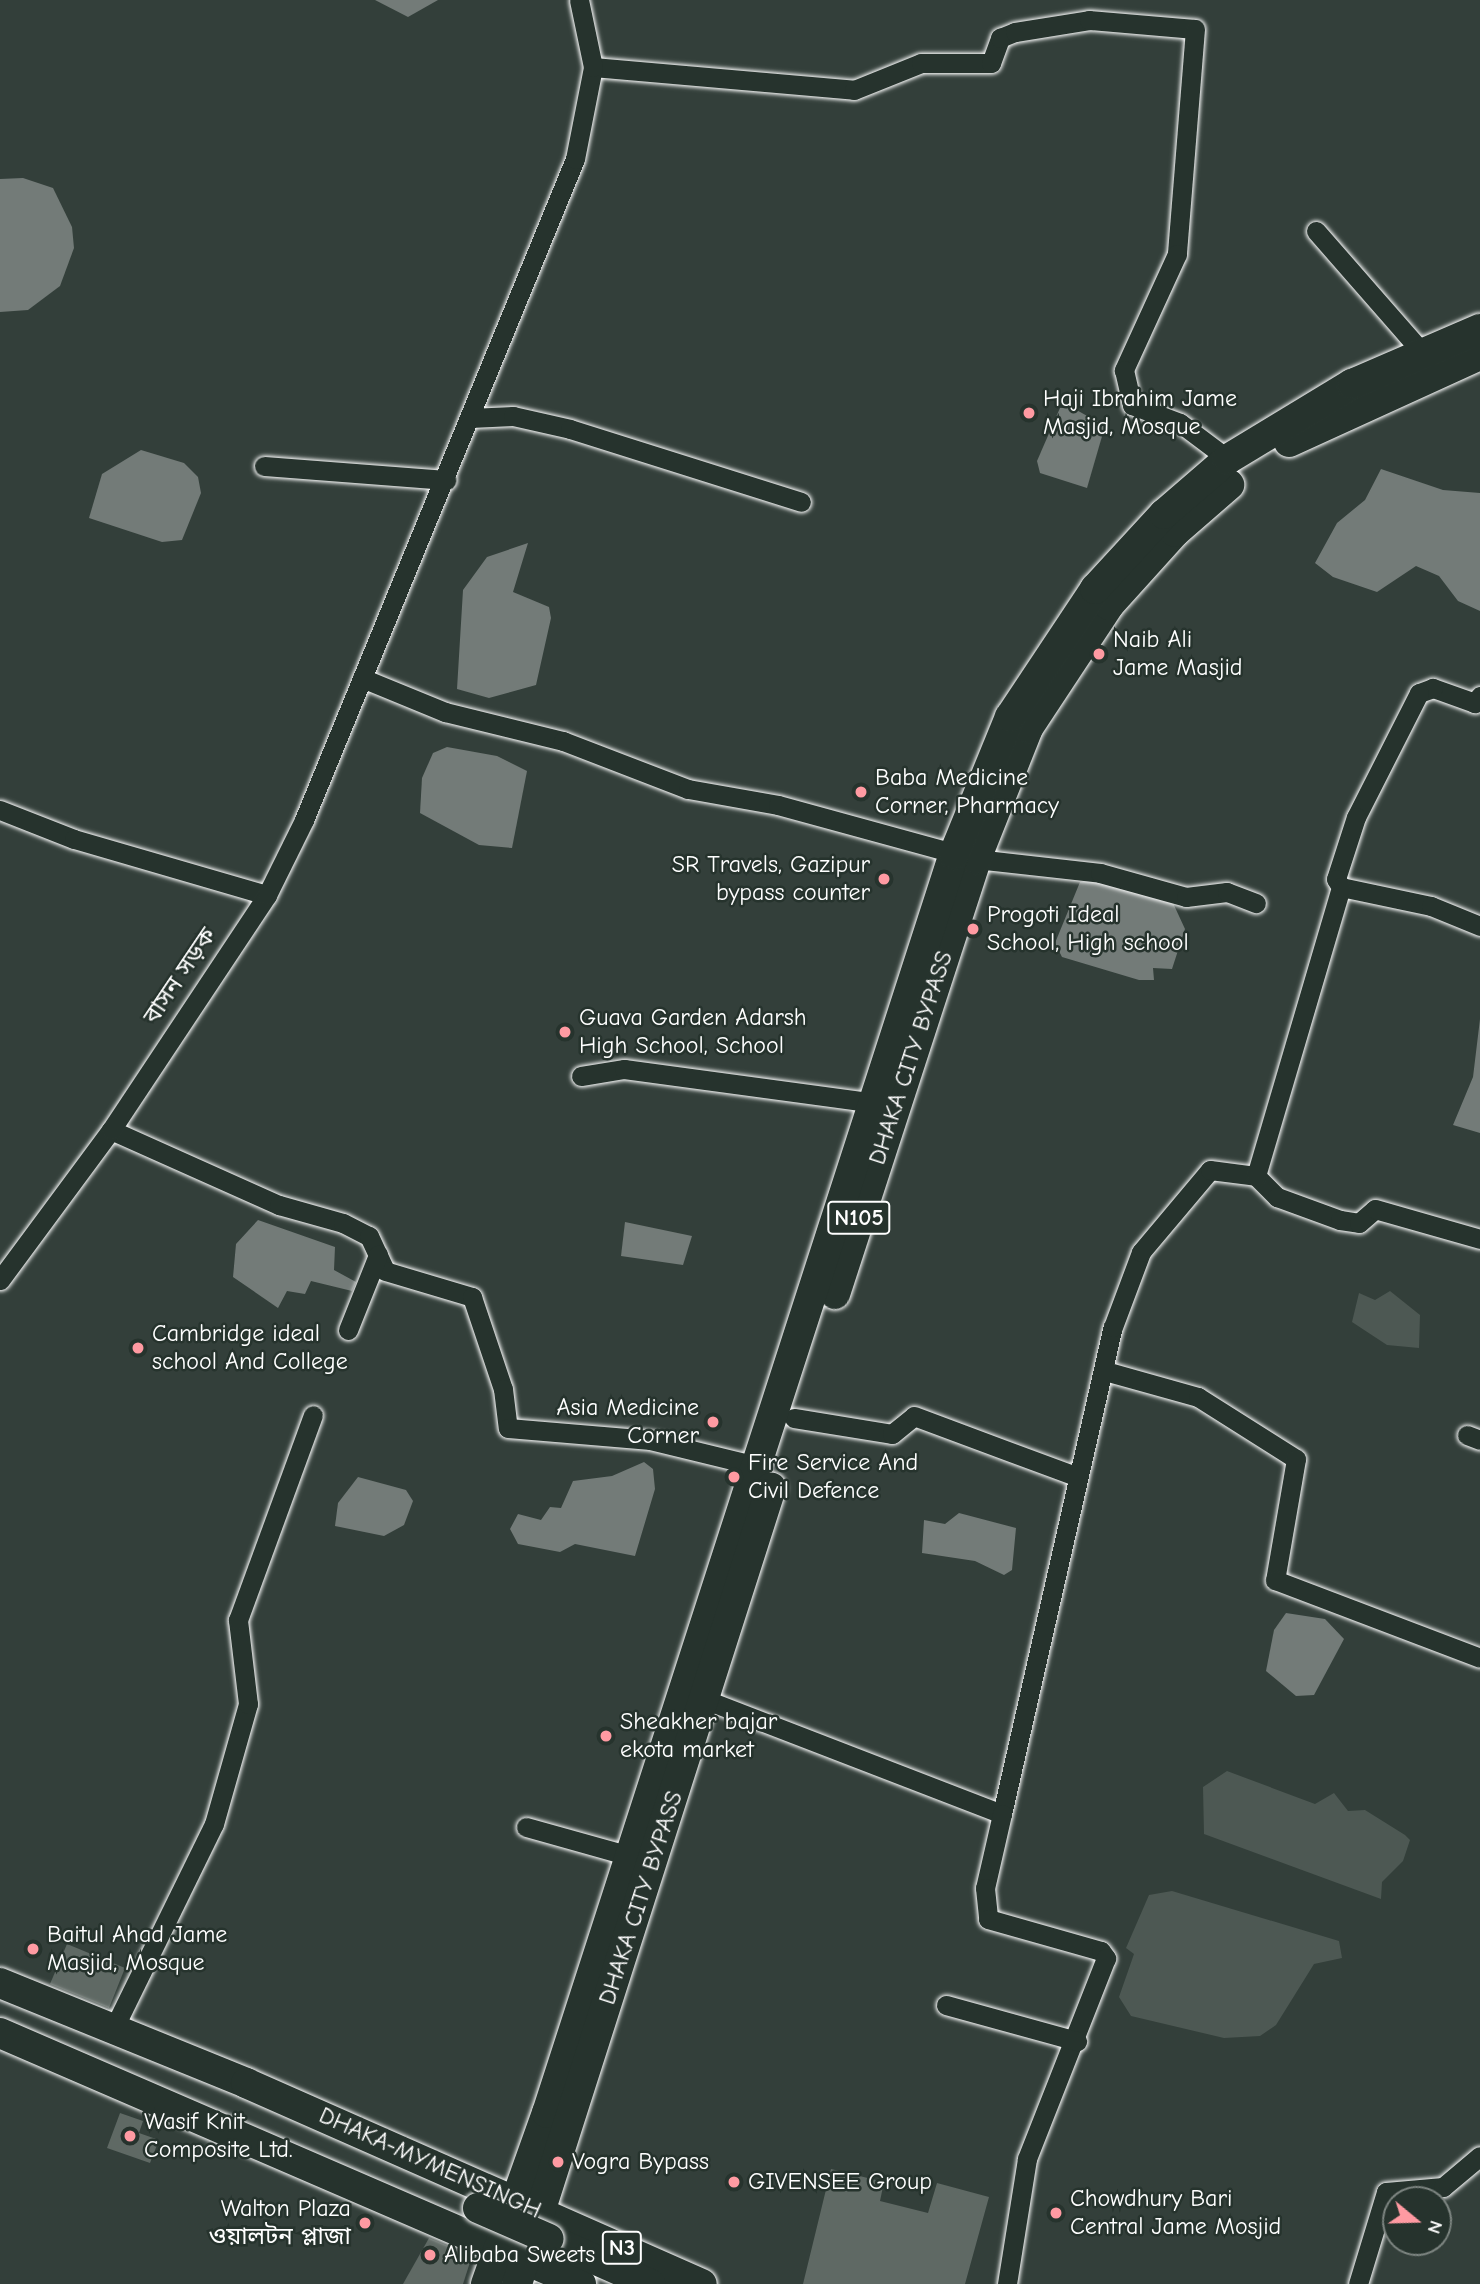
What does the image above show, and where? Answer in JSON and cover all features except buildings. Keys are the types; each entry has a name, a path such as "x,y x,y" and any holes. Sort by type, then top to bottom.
{"highway":[{"path":"535,2218 626,1855 757,1466 874,1104 965,857 984,774 1051,649 1095,589 1164,514 1228,459 1340,391 1422,352 1480,329"},
{"name":"DHAKA CITY BYPASS","path":"486,2284 514,2264 535,2218 794,1418 965,857 1003,783 1070,656 1175,532 1288,442 1480,355"},
{"name":"DHAKA-MYMENSINGH","path":"0,1983 535,2218 702,2284"},
{"name":"N3","path":"0,2033 514,2264"},
{"path":"478,2208 535,2218 650,2284"},
{"name":"DHAKA-MYMENSINGH","path":"514,2264 581,2284"}],"street":[{"path":"579,0 593,67 854,90 921,63 990,63 1000,38 1015,32 1090,20 1195,29 1177,254 1124,370 1132,405 1180,423 1228,459"},
{"name":"বাসন সড়ক","path":"0,1280 111,1130 267,895 446,480 575,159 593,67"},
{"path":"1316,231 1422,352"},
{"path":"470,418 513,416 570,429 801,502"},
{"path":"264,466 446,480"},
{"path":"362,678 444,712 563,741 688,789 778,805 965,857 1100,873 1186,897 1227,892 1256,903"},
{"path":"1480,696 1475,703 1433,688 1419,693 1356,817 1336,879 1341,887 1431,906 1480,926"},
{"path":"0,810 74,839 267,895"},
{"path":"1256,1176 1341,887"},
{"path":"581,1076 624,1069 874,1104"},
{"path":"111,1130 212,1178 343,1223 369,1236 385,1270 472,1297 503,1389 508,1427 650,1440 757,1466"},
{"path":"1007,2284 1027,2159 1077,2041 1106,1958 1101,1951 988,1919 985,1888 1075,1476 1105,1371 1113,1327 1141,1252 1210,1170 1256,1176 1277,1197 1340,1220 1359,1223 1375,1209 1480,1239"},
{"path":"348,1330 378,1255"},
{"path":"1105,1371 1198,1397 1296,1459 1275,1580 1352,1604 1480,1658"},
{"path":"113,2031 214,1824 248,1704 238,1620 313,1415"},
{"path":"794,1418 892,1434 915,1416 1075,1476"},
{"path":"704,1699 1002,1814"},
{"path":"526,1827 626,1855"},
{"path":"946,2005 1077,2041"},
{"path":"1358,2284 1387,2192 1443,2187 1480,2156"}],"shaded area":[{"path":"375,0 438,0 408,17"},
{"path":"23,178 53,188 72,227 74,248 60,286 28,310 0,312 0,179"},
{"path":"1060,408 1073,408 1105,426 1087,488 1040,473 1037,461"},
{"path":"141,450 184,463 198,477 201,493 182,540 162,542 89,518 102,474"},
{"path":"1381,469 1443,490 1480,493 1480,611 1458,601 1439,576 1416,566 1377,592 1333,577 1315,563 1337,523 1365,500"},
{"path":"528,543 513,592 549,607 551,618 536,685 489,698 457,689 463,590 487,557"},
{"path":"447,747 497,756 527,771 512,848 479,845 420,813 422,778 433,753"},
{"path":"1101,879 1173,903 1185,929 1172,969 1153,968 1154,980 1139,980 1062,957 1055,943 1080,882"},
{"path":"1480,1019 1480,1133 1453,1125 1473,1077"},
{"path":"258,1220 335,1247 334,1270 356,1282 352,1291 311,1281 305,1294 287,1291 278,1308 233,1277 236,1244"},
{"path":"625,1222 692,1236 683,1265 621,1256"},
{"path":"1390,1291 1420,1315 1419,1348 1387,1345 1352,1322 1359,1293 1375,1300"},
{"path":"644,1462 653,1469 655,1489 635,1556 575,1544 560,1552 518,1544 510,1529 518,1514 541,1520 550,1507 561,1508 573,1481 612,1476"},
{"path":"358,1477 406,1490 413,1501 404,1525 384,1536 335,1526 338,1503"},
{"path":"959,1513 1016,1528 1012,1570 1004,1575 975,1561 922,1553 924,1520 945,1524"},
{"path":"1286,1613 1325,1619 1344,1639 1314,1695 1296,1696 1266,1671 1274,1630"},
{"path":"1227,1771 1315,1804 1334,1793 1348,1811 1365,1810 1405,1835 1410,1840 1403,1861 1382,1882 1381,1899 1204,1834 1203,1787"},
{"path":"1172,1891 1339,1941 1342,1958 1314,1964 1276,2025 1260,2036 1224,2038 1131,2016 1119,1997 1134,1954 1126,1948 1149,1895"}],"place":[{"name":"Haji Ibrahim Jame Masjid, Mosque","path":"1029,413"},
{"name":"Naib Ali Jame Masjid","path":"1099,654"},
{"name":"Baba Medicine Corner, Pharmacy","path":"861,792"},
{"name":"SR Travels, Gazipur bypass counter","path":"884,879"},
{"name":"Progoti Ideal School, High school","path":"973,929"},
{"name":"Guava Garden Adarsh High School, School","path":"565,1032"},
{"name":"Cambridge ideal school And College","path":"138,1348"},
{"name":"Asia Medicine Corner","path":"713,1422"},
{"name":"Fire Service And Civil Defence","path":"734,1477"},
{"name":"Sheakher bajar ekota market","path":"606,1736"},
{"name":"Baitul Ahad Jame Masjid, Mosque","path":"33,1949"},
{"name":"Wasif Knit Composite Ltd.","path":"130,2136"},
{"name":"Vogra Bypass","path":"558,2162"},
{"name":"GIVENSEE Group","path":"734,2182"},
{"name":"Chowdhury Bari Central Jame Mosjid","path":"1056,2213"},
{"name":"Walton Plaza ওয়ালটন প্লাজা","path":"365,2223"},
{"name":"Alibaba Sweets","path":"430,2255"}]}
